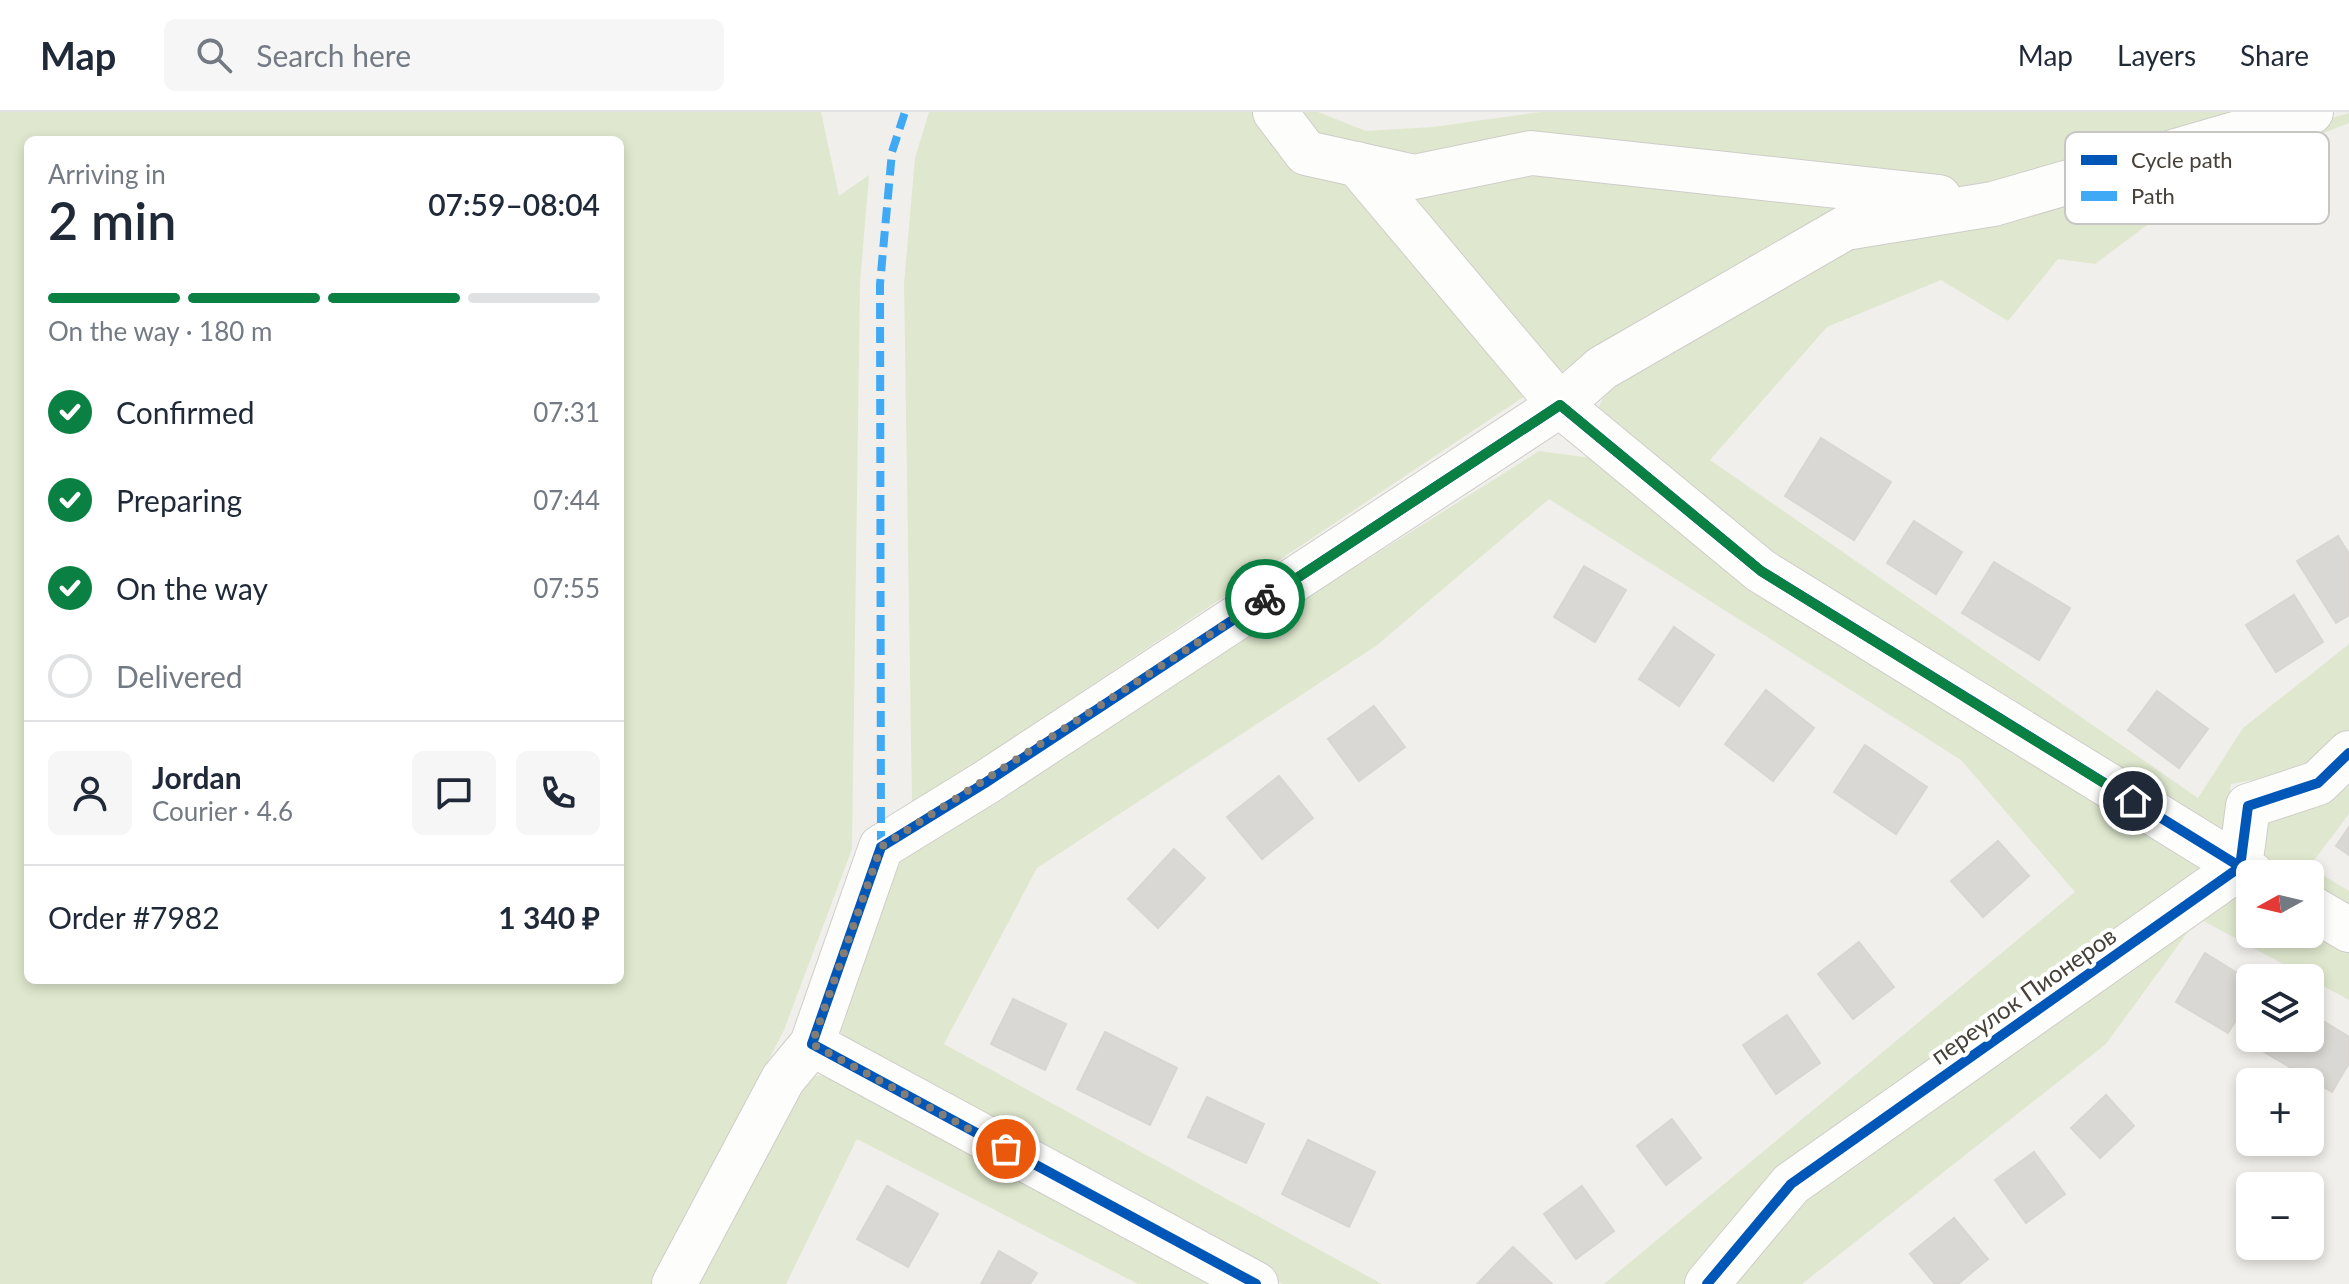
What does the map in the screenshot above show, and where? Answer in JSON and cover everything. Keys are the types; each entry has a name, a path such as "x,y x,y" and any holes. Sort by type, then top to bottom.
{"street":[{"path":"1275,112 1306,153 1414,177 1531,153 1993,204"},
{"path":"2242,132 2311,112"},
{"path":"1357,164 1560,405 1761,571 2236,864"},
{"path":"674,1284 783,1079 812,1044 881,847 985,783 1560,405 1602,368 1845,228 1993,204 2065,183"},
{"path":"2246,860 2248,806 2318,783 2349,753"},
{"name":"переулок Пионеров","path":"1707,1284 1791,1184 2236,877"},
{"path":"2324,915 2349,930"},
{"path":"812,1044 1256,1284"}],"green space":[{"path":"0,112 821,112 839,196 869,175 860,283 852,849 784,1030 652,1284 0,1284"},
{"path":"929,112 1318,112 1366,131 1433,127 1541,112 2255,112 2184,132 2065,132 2065,166 2032,175 1849,204 1561,372 912,805 904,284 915,158"},
{"path":"2349,113 2349,123 2326,132 2285,132"},
{"path":"2065,197 2065,224 2148,224 2095,264 2058,259 2008,321 1941,280 1827,327 1710,460 2198,798 2243,728 2349,644 2349,730 2307,770 2231,784 2224,834 1762,550 1596,414 1607,387 1850,240 2000,216"},
{"path":"1539,451 1607,460 2218,867 1691,1284 1604,1284 2075,892 1961,760 1549,499 1376,646 1037,868 944,1044 1382,1284 1283,1284 847,1050 838,1022 889,862"},
{"path":"2349,774 2349,814 2314,860 2257,860 2263,824"},
{"path":"2324,876 2349,891 2349,913 2324,899"},
{"path":"2236,881 2236,939 2198,918 2106,1044 1802,1284 1724,1284 1802,1190"},
{"path":"2324,931 2349,946 2349,1000 2324,986 2324,964 2283,964 2253,948 2324,948"},
{"path":"800,1075 843,1077 1225,1284 1138,1284 857,1139 786,1284 691,1284"}],"building":[{"path":"1821,438 1891,482 1854,540 1785,496"},
{"path":"1914,521 1962,552 1936,594 1887,563"},
{"path":"2338,536 2349,554 2349,615 2336,623 2297,561"},
{"path":"1994,562 2070,608 2039,660 1962,613"},
{"path":"1584,566 1626,590 1595,642 1554,617"},
{"path":"2294,595 2323,642 2276,672 2246,625"},
{"path":"1674,627 1714,655 1679,706 1639,679"},
{"path":"1766,690 1814,728 1773,781 1725,744"},
{"path":"2157,691 2208,729 2179,768 2128,730"},
{"path":"1374,706 1405,747 1359,781 1328,739"},
{"path":"1865,745 1927,787 1896,834 1834,792"},
{"path":"1279,776 1313,818 1262,859 1227,817"},
{"path":"2349,827 2349,855 2336,846"},
{"path":"1998,841 2029,876 1983,917 1951,881"},
{"path":"1174,849 1205,878 1158,928 1128,899"},
{"path":"1859,942 1894,987 1853,1019 1818,974"},
{"path":"2205,953 2236,972 2236,1020 2228,1033 2176,1002"},
{"path":"1013,999 1066,1024 1045,1070 991,1044"},
{"path":"1787,1015 1820,1063 1776,1094 1743,1045"},
{"path":"2324,1022 2349,1037 2349,1063 2332,1092 2324,1087 2324,1068 2291,1068 2264,1052 2324,1052"},
{"path":"1105,1032 1177,1068 1150,1125 1077,1089"},
{"path":"2106,1095 2134,1126 2100,1158 2071,1128"},
{"path":"1207,1097 1264,1124 1246,1163 1188,1137"},
{"path":"1672,1119 1701,1158 1666,1185 1637,1146"},
{"path":"1308,1140 1375,1172 1349,1227 1282,1194"},
{"path":"2034,1152 2065,1194 2026,1223 1995,1180"},
{"path":"887,1186 938,1214 908,1267 857,1239"},
{"path":"1582,1186 1614,1231 1576,1259 1544,1214"},
{"path":"1954,1218 1988,1259 1958,1284 1935,1284 1910,1254"},
{"path":"1513,1247 1552,1284 1477,1284"},
{"path":"999,1251 1037,1273 1030,1284 981,1284"}],"marked path":[{"path":"881,847 880,284 892,152 905,112"}],"cycle path":[{"path":"1256,1284 812,1044 881,847 985,783 1560,405 1761,571 2236,864"},
{"path":"1707,1284 1791,1184 2240,867 2248,806 2318,783 2349,753"}],"way so far":[{"path":"1006,1149 812,1044 881,847 985,783 1265,599"}],"route":[{"path":"1265,599 1560,405 1761,571 2133,801"}]}
